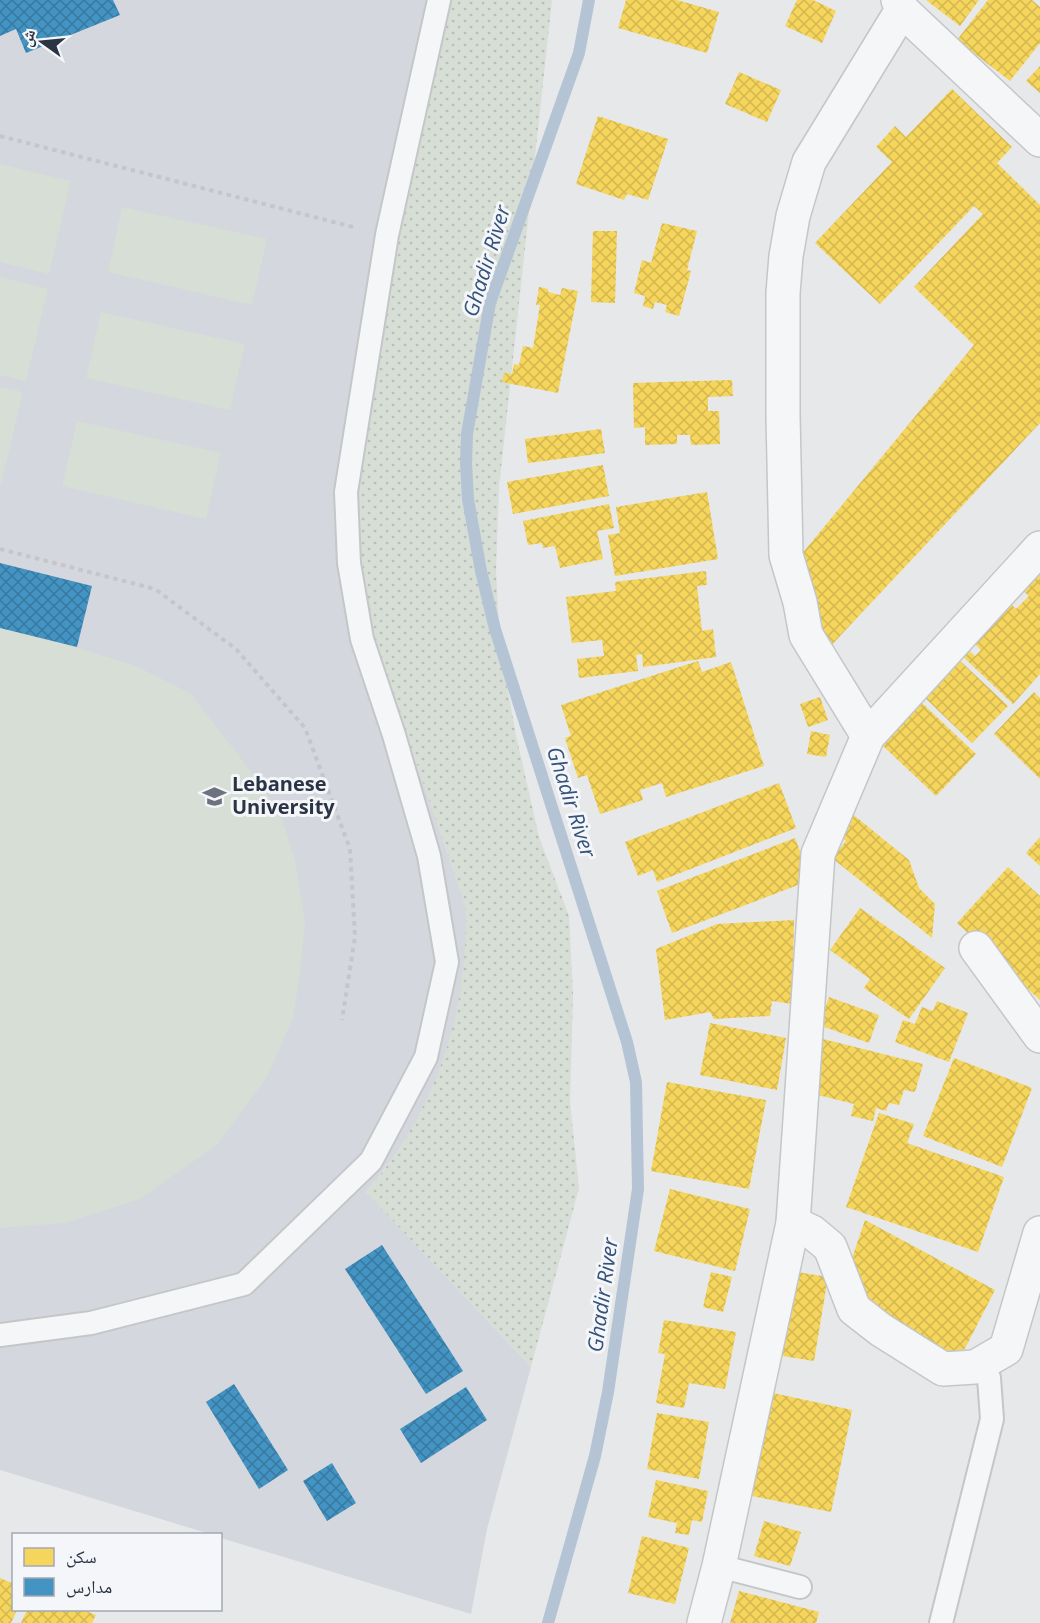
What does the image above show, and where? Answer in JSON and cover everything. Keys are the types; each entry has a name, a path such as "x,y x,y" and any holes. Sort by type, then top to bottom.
{"street":[{"path":"868,736 806,635 800,602 786,555 783,293 793,216 809,162 900,5 1040,140"},
{"path":"704,1623 719,1566 793,1223 818,854 868,736 1040,548"},
{"path":"976,948 1040,1036"},
{"path":"793,1223 813,1232 830,1247 854,1309 881,1330 943,1369 975,1367 1006,1349 1040,1233"}],"lane":[{"path":"0,1335 91,1323 244,1284 371,1161 426,1057 447,962 429,856 394,735 362,639 349,563 346,492 387,236 439,0"},
{"path":"941,1623 992,1419 989,1378 975,1367"},
{"path":"719,1566 800,1587"}],"path":[{"path":"0,136 387,236"},
{"path":"0,549 154,589 236,649 305,728 350,849 355,937 342,1020"}],"shaded area":[{"name":"Lebanese University","path":"0,0 449,0 372,641 390,686 466,907 464,974 455,1022 441,1068 421,1113 396,1154 366,1192 531,1367 487,1529 471,1614 222,1538 222,1533 207,1533 0,1470"},
{"path":"449,0 552,0 499,487 496,569 500,648 516,735 539,837 569,916 573,994 570,1102 579,1188 531,1367 366,1192 393,1157 429,1094 451,1035 463,973 466,907 390,686 372,641 358,595 349,452"},
{"path":"0,164 71,181 49,274 0,262"},
{"path":"122,207 267,239 252,305 108,272"},
{"path":"0,277 48,289 26,381 0,375"},
{"path":"101,312 245,344 230,410 86,378"},
{"path":"0,387 23,392 1,485 0,485"},
{"path":"77,421 221,453 206,519 62,486"},
{"path":"0,627 136,666 190,693 280,812 295,860 305,922 293,1018 267,1077 218,1144 140,1199 65,1223 0,1228"}],"building: سكن":[{"path":"626,0 677,0 719,12 707,53 618,28"},
{"path":"797,0 813,0 836,11 822,43 785,26"},
{"path":"926,0 979,0 960,26"},
{"path":"988,0 1032,0 1040,7 1040,43 1010,81 957,40"},
{"path":"1040,66 1040,93 1026,81"},
{"path":"739,72 781,90 767,122 725,104"},
{"path":"952,89 1012,147 997,163 1040,205 1040,423 825,652 796,561 974,345 914,287 983,214 974,206 880,304 815,243 892,162 876,147 895,126 906,137"},
{"path":"598,116 668,139 648,200 627,194 624,200 576,184"},
{"path":"662,223 697,231 687,270 691,271 679,316 665,312 667,305 655,302 653,309 643,306 645,296 634,293 642,260 651,263"},
{"path":"593,231 617,231 615,303 591,302"},
{"path":"539,287 560,295 562,288 578,291 558,393 502,382 504,373 512,374 514,364 519,365 523,346 533,348 540,305 536,305"},
{"path":"732,380 733,396 708,397 708,411 719,411 720,444 691,445 690,435 677,435 677,444 645,445 645,427 634,428 633,383"},
{"path":"601,429 605,453 528,463 525,439"},
{"path":"603,465 609,496 513,514 507,482"},
{"path":"707,492 718,559 615,576 608,535 620,533 616,507"},
{"path":"609,504 614,528 597,531 603,559 560,568 555,546 543,548 542,543 528,545 523,521"},
{"path":"1040,564 1040,674 1013,704 956,650 962,644 975,656 981,650 968,637 1006,599 1016,609 1029,596 1018,586"},
{"path":"706,571 707,585 697,586 702,631 713,629 716,657 643,667 642,654 636,655 638,671 579,678 577,659 604,656 602,640 572,643 566,597 616,591 615,582"},
{"path":"955,656 1008,706 972,743 920,693"},
{"path":"698,661 702,672 731,662 764,766 666,797 662,783 640,790 643,800 600,814 587,775 578,778 565,738 571,736 561,705"},
{"path":"1034,692 1040,698 1040,779 994,734"},
{"path":"820,697 828,720 808,727 800,704"},
{"path":"922,703 976,754 936,796 883,746"},
{"path":"811,731 830,735 826,757 807,754"},
{"path":"779,783 796,828 657,882 653,870 638,876 625,842"},
{"path":"850,812 909,860 919,888 935,904 932,938 832,858 846,841 835,832"},
{"path":"1040,837 1040,866 1026,853"},
{"path":"795,838 811,880 672,933 657,891"},
{"path":"1008,867 1040,896 1040,1000 957,923"},
{"path":"860,908 945,968 909,1019 864,988 870,979 830,950"},
{"path":"794,920 792,1004 772,1001 770,1016 714,1019 710,1012 665,1020 656,949 717,924"},
{"path":"829,997 879,1015 869,1043 819,1025"},
{"path":"937,1001 968,1013 949,1062 895,1042 903,1020 915,1024 922,1007 933,1011"},
{"path":"710,1023 786,1038 777,1090 700,1075"},
{"path":"823,1039 923,1064 915,1092 904,1090 899,1105 889,1103 886,1111 876,1108 873,1121 851,1116 854,1104 810,1093"},
{"path":"954,1058 1032,1088 1002,1167 923,1136"},
{"path":"667,1082 766,1100 749,1189 651,1171"},
{"path":"879,1113 914,1124 907,1143 1004,1177 978,1252 846,1207"},
{"path":"670,1189 750,1209 735,1271 654,1251"},
{"path":"865,1220 995,1290 959,1360 868,1304 850,1264"},
{"path":"791,1271 828,1277 814,1361 776,1355"},
{"path":"711,1272 732,1277 723,1312 703,1307"},
{"path":"664,1320 736,1332 725,1389 689,1383 684,1408 656,1403 665,1354 658,1353"},
{"path":"773,1393 852,1410 831,1512 752,1496"},
{"path":"657,1413 709,1422 699,1479 647,1469"},
{"path":"656,1480 708,1491 702,1522 692,1520 689,1535 675,1533 677,1523 648,1517"},
{"path":"764,1521 801,1532 790,1566 754,1556"},
{"path":"642,1536 689,1548 675,1604 628,1593"},
{"path":"0,1578 12,1583 12,1611 17,1611 11,1623 0,1623"},
{"path":"739,1591 819,1612 816,1623 730,1623"},
{"path":"27,1611 86,1611 96,1615 92,1623 21,1623"}],"building: مدارس":[{"path":"0,0 113,0 120,15 26,53 16,29 0,36"},
{"path":"0,563 92,586 77,647 0,628"},
{"path":"382,1245 463,1371 426,1394 345,1269"},
{"path":"234,1384 288,1470 259,1489 206,1402"},
{"path":"466,1387 487,1420 421,1463 400,1429"},
{"path":"332,1463 356,1503 327,1521 303,1481"}],"waterway":[{"name":"Ghadir River","path":"548,1623 595,1456 608,1392 638,1189 636,1082 627,1042 495,629 481,571 468,499 466,463 467,434 490,303 579,53 589,0"}],"place":[{"name":"Lebanese University","path":"214,796"}]}
